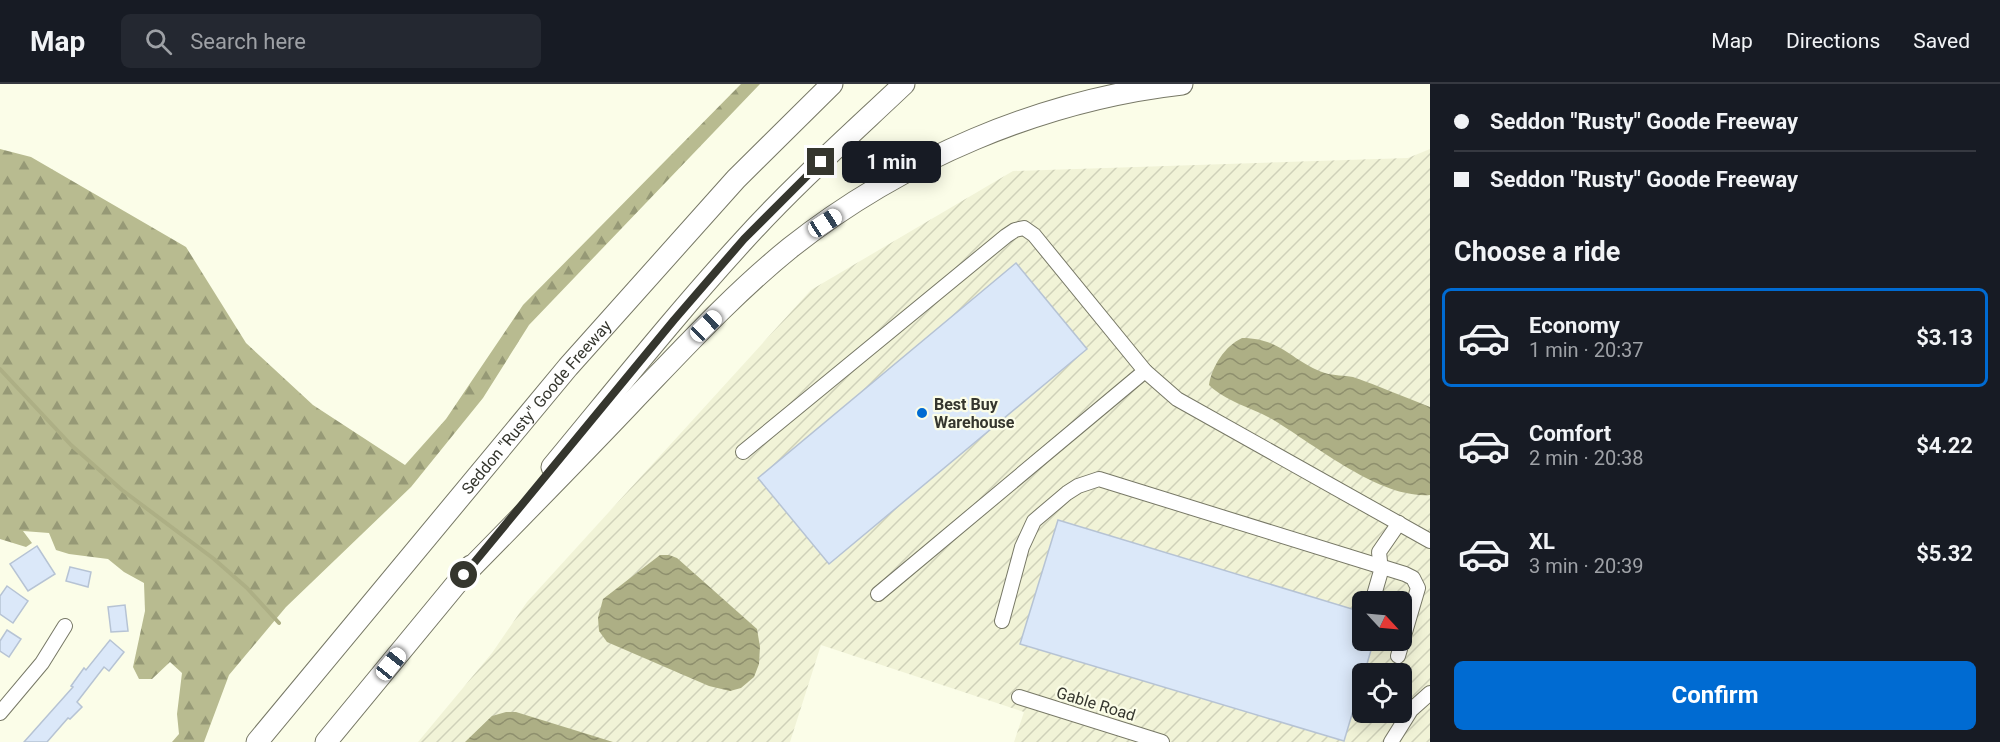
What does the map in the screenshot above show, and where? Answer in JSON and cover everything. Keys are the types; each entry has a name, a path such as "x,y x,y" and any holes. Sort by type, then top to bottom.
{"highway":[{"path":"736,179 824,84"},
{"name":"Seddon \"Rusty\" Goode Freeway","path":"257,742 568,367 736,179 832,84"},
{"path":"326,742 660,336 744,239 904,84"},
{"path":"464,575 737,296 789,249 825,223 905,172 956,147 1009,126 1063,108 1122,94 1182,84"}],"street":[{"path":"743,452 1006,236 1015,230 1024,228 1034,235 1145,371 1177,399 1202,416 1430,541"},
{"path":"878,594 1145,371"},
{"path":"1002,621 1025,540 1034,521 1067,493 1078,486 1099,479 1380,565 1413,578 1418,588 1398,656"},
{"path":"1375,591 1380,576 1379,552 1399,523"},
{"path":"0,713 42,663 64,626"},
{"path":"1391,742 1411,710 1430,693"},
{"name":"Gable Road","path":"1019,697 1162,742"}],"shaded area":[{"path":"1430,149 1430,742 1014,742 1024,712 821,645 790,742 418,742 492,653 527,602 811,290 1013,171 1408,158"}],"green space":[{"path":"741,84 760,84 529,325 483,398 411,487 286,607 229,675 204,742 172,742 179,734 177,714 182,673 170,662 152,679 139,679 133,667 145,611 144,583 124,572 108,559 56,550 49,533 23,531 32,543 26,547 0,539 0,149 31,157 186,247 246,343 313,405 405,465 446,419 523,305"}],"water":[{"path":"1242,338 1267,342 1325,373 1353,377 1430,407 1430,495 1410,494 1368,479 1270,418 1215,391 1209,385 1216,364 1230,346"},
{"path":"660,555 677,558 757,629 760,647 759,664 754,677 741,688 730,691 709,686 607,642 599,631 598,618 603,599"},
{"path":"516,712 613,742 465,742 492,716"}],"building":[{"name":"Best Buy Warehouse","path":"1016,263 1087,349 829,564 758,478"},
{"path":"1058,520 1352,609 1352,651 1371,651 1367,663 1352,663 1352,714 1344,741 1020,644"},
{"path":"37,546 55,574 28,591 10,564"},
{"path":"70,567 91,572 88,587 66,581"},
{"path":"7,586 28,601 13,623 0,614 0,596"},
{"path":"125,605 128,631 111,632 108,607"},
{"path":"7,630 21,639 9,657 0,651 0,641"},
{"path":"110,640 124,652 109,671 104,667 77,702 82,707 70,719 68,718 47,742 24,742 73,687 71,686 84,668 86,670"}],"waterway":[{"path":"0,369 71,445 122,490 214,559 247,588 279,623"}],"place":[{"name":"Best Buy Warehouse","path":"922,413"}],"route":[{"path":"464,575 630,372 744,239 821,162"}]}
